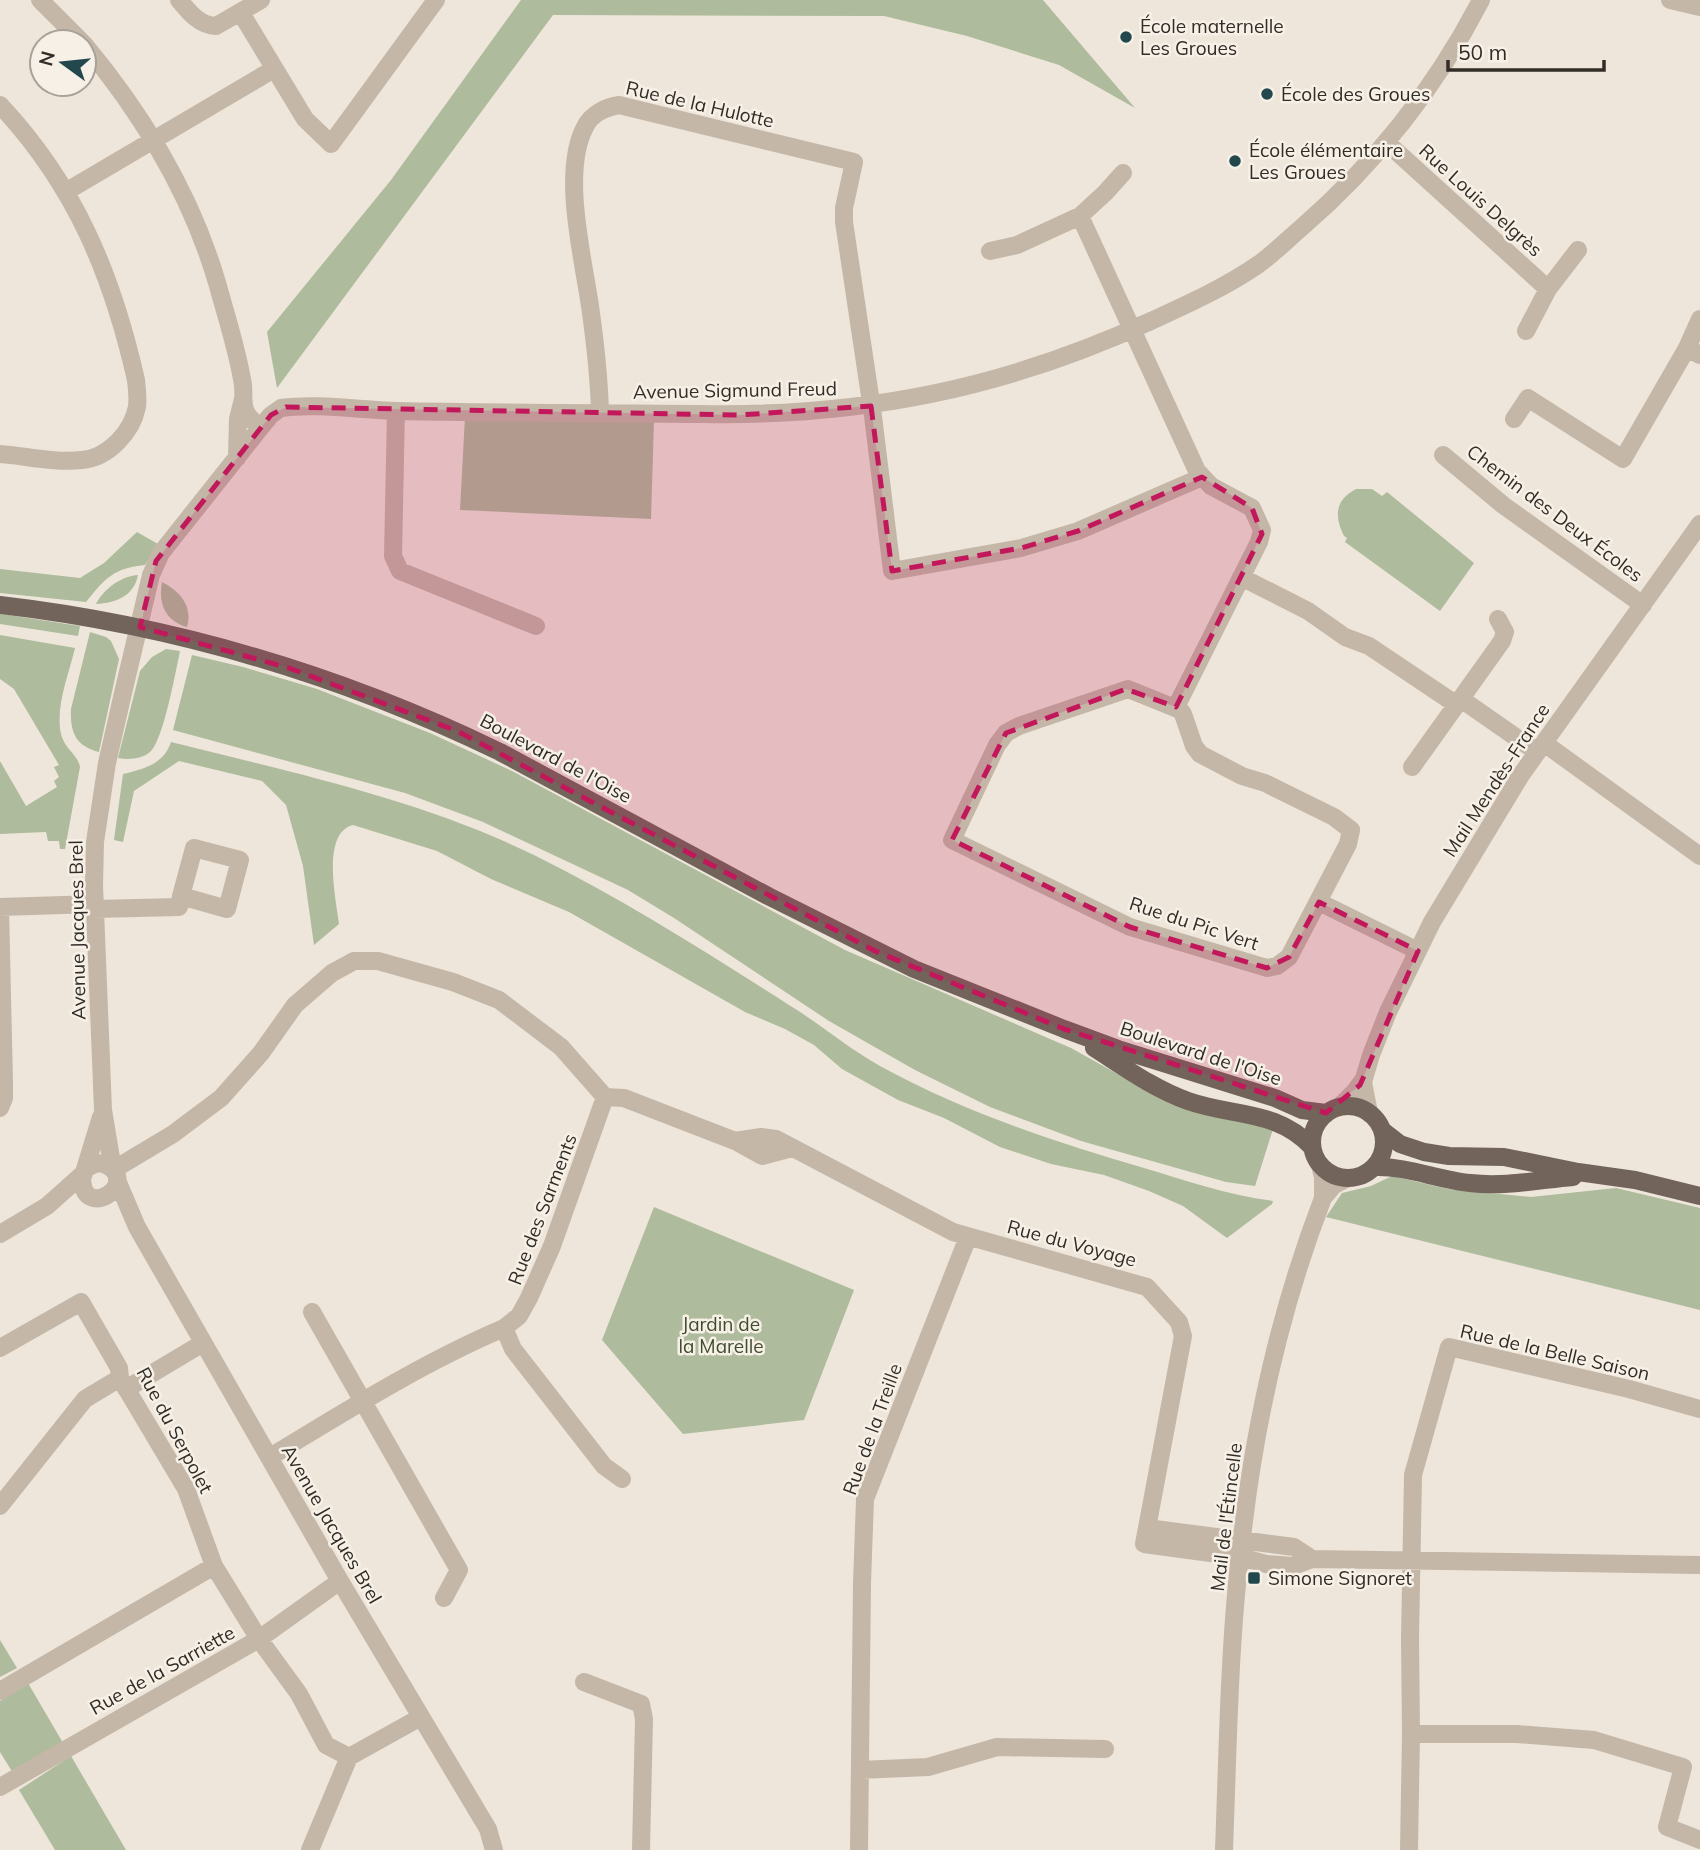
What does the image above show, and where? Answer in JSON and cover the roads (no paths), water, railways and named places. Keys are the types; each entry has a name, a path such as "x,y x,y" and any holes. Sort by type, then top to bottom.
{"main road":[{"name":"Boulevard de l'Oise","path":"0,605 140,627 289,668 359,692 457,731 543,774 875,951 1064,1030 1275,1098 1302,1110 1333,1110"},
{"name":"Boulevard de l'Oise","path":"1064,1030 1170,1093 1208,1107 1259,1116 1282,1124 1296,1131 1312,1147"},
{"path":"1382,1130 1384,1146 1380,1161 1362,1176 1346,1179 1331,1175 1320,1165 1312,1147 1316,1125 1333,1110 1353,1106 1369,1113 1395,1141 1424,1152 1450,1156 1504,1157 1607,1175 1700,1196"},
{"path":"1375,1167 1393,1167 1458,1182 1488,1184 1607,1175"}],"street":[{"path":"40,0 68,28"},
{"path":"179,0 200,21 209,26 216,26 261,0"},
{"path":"241,13 305,120 331,144 436,0"},
{"name":"Avenue Sigmund Freud","path":"265,422 276,410 286,407 396,411 769,414 871,406 1007,376 1069,355 1196,300 1261,262 1329,202 1386,142 1443,68 1481,0"},
{"path":"1670,0 1700,7"},
{"path":"98,62 133,106 154,140 192,212 209,257 243,392 238,419 237,458"},
{"path":"67,191 274,69"},
{"path":"0,105 42,154 67,191 84,223 117,303 136,380 136,410 118,442 93,458 71,460 0,454"},
{"name":"Rue de la Hulotte","path":"600,412 590,307 576,212 576,160 585,126 599,112 620,105 854,162 844,208 844,222 871,406"},
{"name":"Rue Louis Delgrès","path":"1386,142 1548,289"},
{"path":"990,250 1017,245 1080,216 1122,173"},
{"path":"1080,216 1193,464 1211,486 1252,508 1262,534 1176,707"},
{"name":"Rue Louis Delgrès","path":"1526,331 1548,289 1578,250"},
{"path":"1514,419 1528,398 1623,459 1694,352 1700,319"},
{"path":"243,392 252,398 265,422"},
{"path":"871,406 892,571 986,555 1078,531 1202,477"},
{"path":"396,411 393,556 401,571 537,626"},
{"name":"Avenue Jacques Brel","path":"265,422 156,561 122,693 98,817 94,861 103,1110 115,1175 137,1227 340,1581 488,1829 495,1848"},
{"name":"Chemin des Deux Écoles","path":"1443,455 1503,505 1643,605"},
{"name":"Mail Mendès-France","path":"1369,1113 1364,1094 1364,1079 1388,1012 1418,951 1486,830 1540,747 1700,524"},
{"path":"1241,577 1308,611 1345,637 1369,646 1459,702 1540,747 1700,856"},
{"path":"1412,767 1504,636 1504,628 1498,619"},
{"name":"Rue du Pic Vert","path":"1124,690 1134,691 1176,707 1183,714 1194,746 1200,754 1242,776 1265,783 1349,826 1351,836 1348,844 1319,902 1289,957 1277,966 1268,968 1130,927 952,840 997,745 1006,733 1019,726 1124,690"},
{"path":"0,1108 4,1098 4,1083 0,907 179,907 181,896"},
{"path":"1319,902 1418,951"},
{"path":"47,1206 104,1198 113,1191 115,1175 221,1098 261,1053 295,1005 332,973 354,961 378,961 453,982 499,1000 561,1047 605,1097"},
{"name":"Mail Mendès-France","path":"1333,1110 1364,1079"},
{"name":"Rue du Voyage","path":"605,1097 624,1098 735,1142 769,1137 929,1220 968,1237 1147,1287 1179,1322 1183,1336 1146,1536 1240,1549"},
{"name":"Rue des Sarments","path":"270,1457 463,1346 504,1328 519,1316 548,1256 605,1097"},
{"name":"Avenue Jacques Brel","path":"85,1171 103,1110"},
{"path":"0,1234 47,1206 97,1163 103,1164 115,1175"},
{"name":"Mail de l'Étincelle","path":"1224,1850 1240,1549 1258,1436 1279,1332 1323,1198 1320,1165"},
{"path":"85,1171 82,1184 84,1190 96,1198"},
{"path":"1323,1198 1334,1185 1346,1179"},
{"name":"Avenue Jacques Brel","path":"96,1198 119,1210 137,1227"},
{"name":"Rue de la Treille","path":"859,1850 865,1499 968,1237"},
{"name":"Rue du Serpolet","path":"0,1348 81,1302 119,1368 123,1384 186,1489 214,1566 259,1639 299,1694 326,1745 349,1757"},
{"path":"312,1312 459,1570 444,1598"},
{"path":"504,1328 521,1360 604,1466 622,1479"},
{"path":"0,1506 85,1399 123,1384 203,1343"},
{"name":"Rue de la Belle Saison","path":"1409,1850 1413,1475 1449,1347 1629,1389 1700,1409"},
{"path":"1240,1549 1266,1564 1293,1566 1312,1559 1700,1565"},
{"path":"0,1690 214,1566"},
{"name":"Rue de la Sarriette","path":"0,1787 259,1639 340,1581"},
{"path":"584,1682 640,1704 644,1719 641,1850"},
{"path":"310,1850 349,1757 421,1717"},
{"path":"1411,1734 1517,1734 1594,1740 1684,1768 1667,1827 1700,1840"},
{"path":"860,1770 928,1768 997,1747 1105,1749"}],"place":[{"name":"École maternelle Les Groues","path":"1126,37"},
{"name":"École des Groues","path":"1267,94"},
{"name":"École élémentaire Les Groues","path":"1235,161"},
{"name":"Simone Signoret","path":"1254,1578"}],"park label":[{"name":"Jardin de la Marelle","path":"721,1335"}]}
